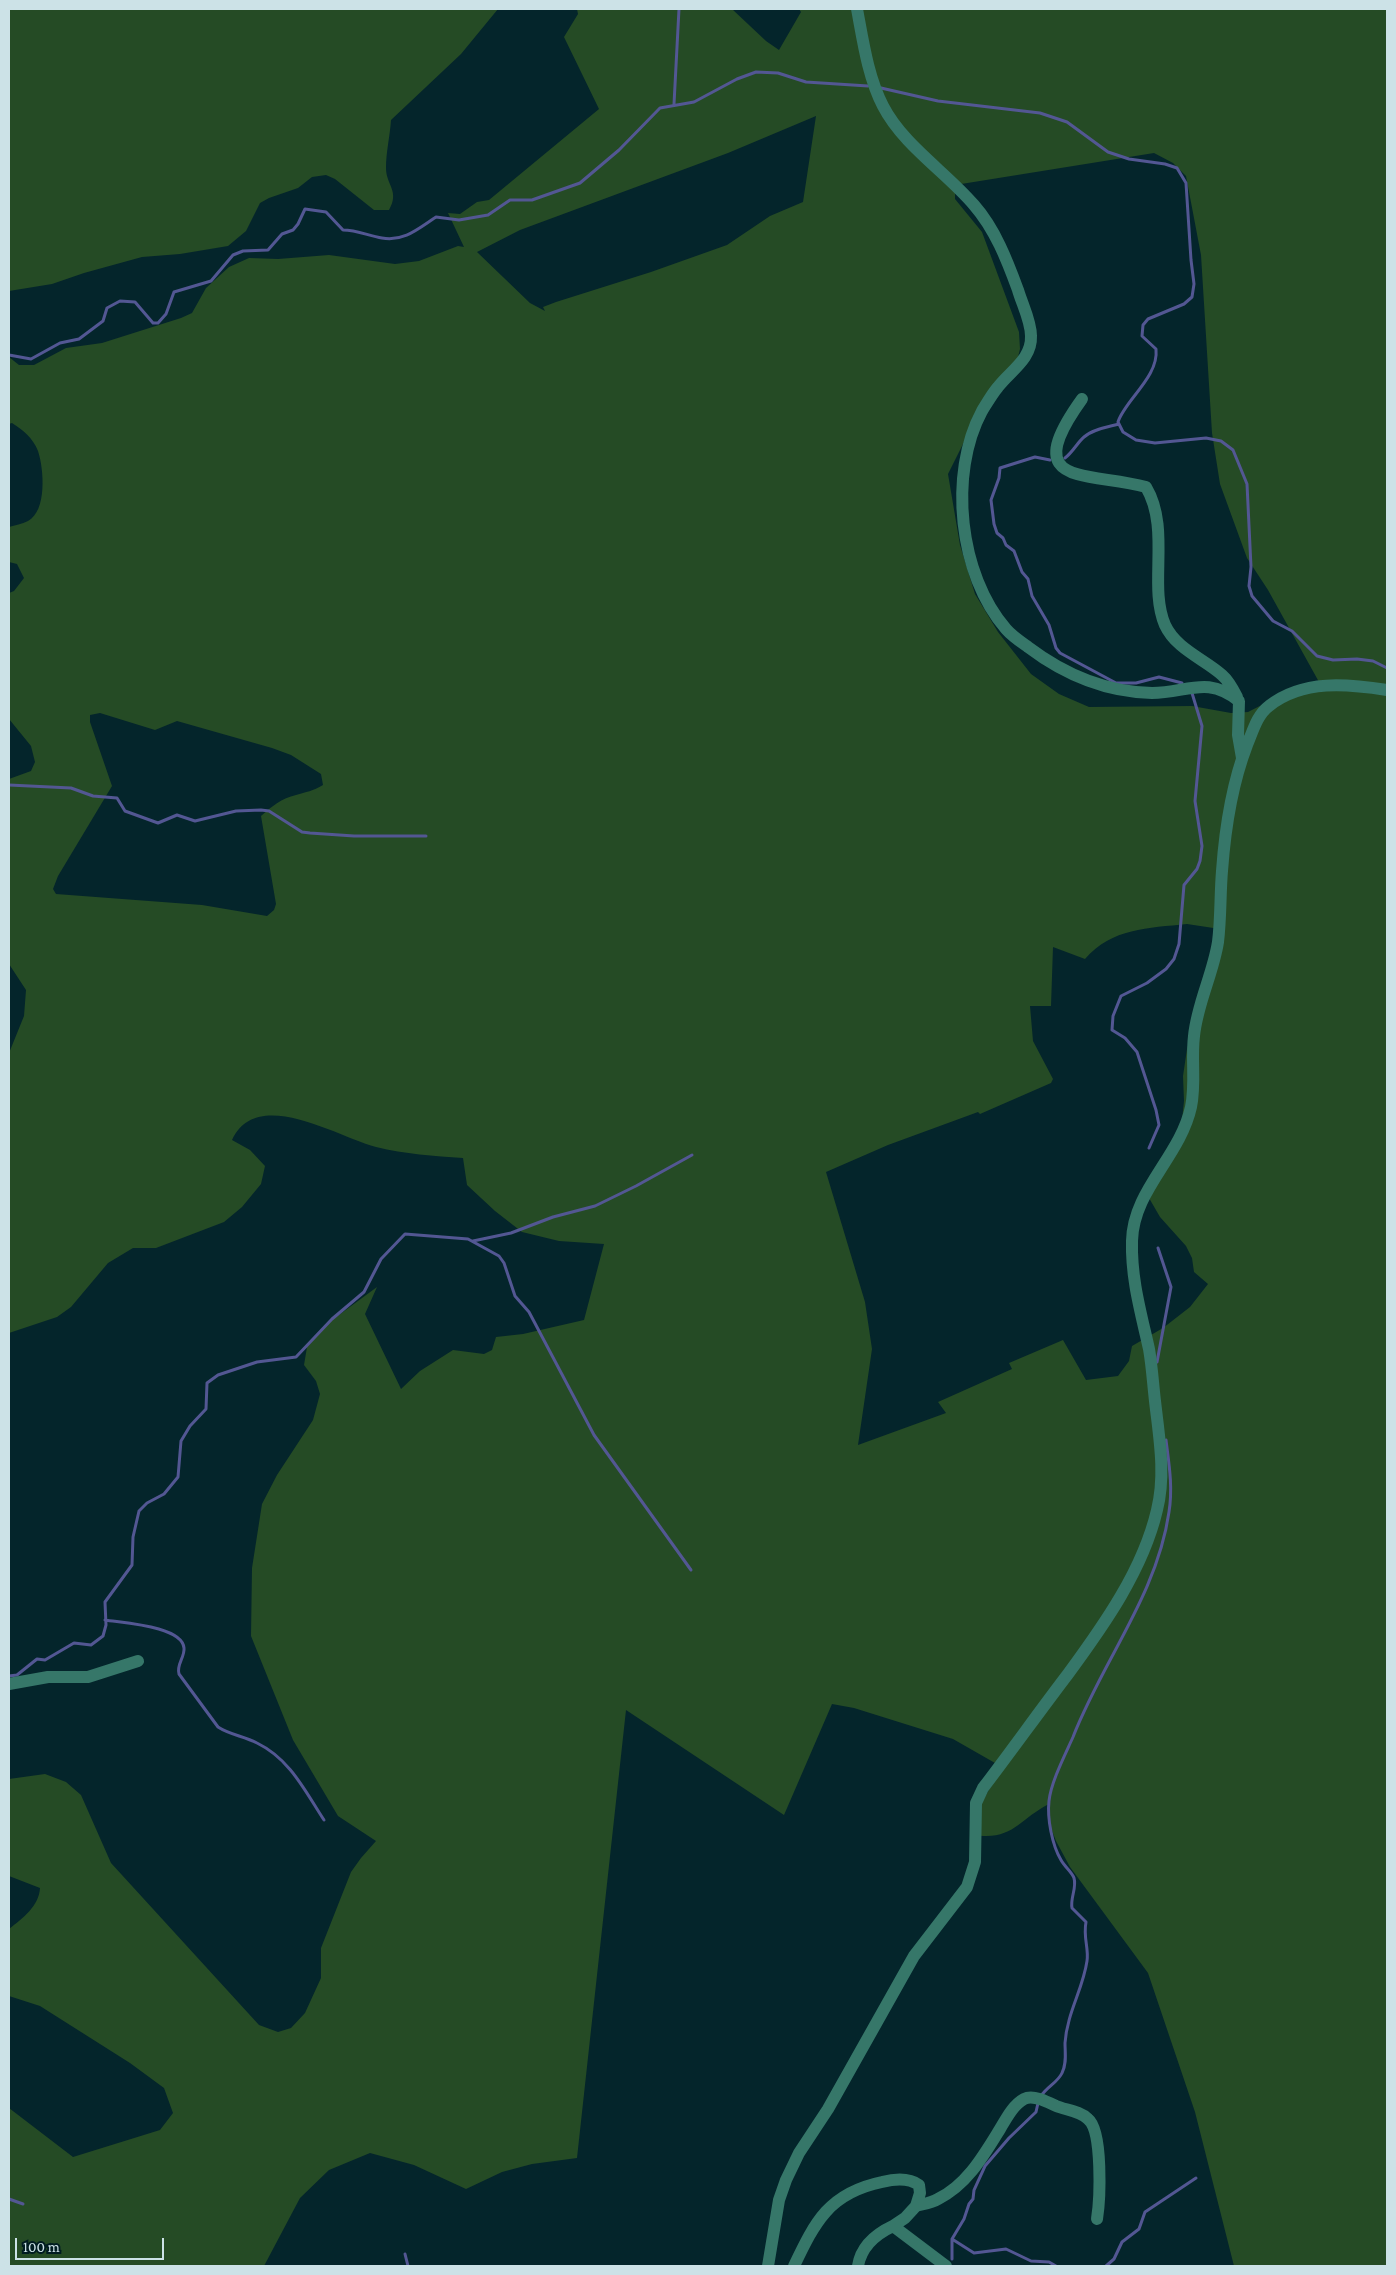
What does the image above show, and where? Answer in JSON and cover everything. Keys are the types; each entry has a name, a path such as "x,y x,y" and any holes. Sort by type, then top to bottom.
{"street":[{"path":"856,9 867,57 883,106 924,158 973,204 994,233 1010,269 1031,336 1026,354 999,386 981,412 968,450 962,487 967,548 984,596 1006,630 1053,666 1080,679 1104,687 1154,693 1213,687 1226,690 1239,701"},
{"path":"1082,399 1066,420 1059,438 1056,454 1062,468 1075,475 1095,480 1146,487 1152,499 1156,520 1160,552 1160,606 1165,626 1174,639 1222,675 1229,683 1239,701 1238,735 1242,758"},
{"path":"768,2266 779,2200 799,2153 828,2108 914,1956 967,1887 975,1862 976,1803 983,1788 1082,1656 1108,1617 1128,1582 1151,1530 1160,1490 1161,1442 1150,1353 1134,1285 1132,1237 1134,1220 1148,1190 1172,1154 1190,1112 1193,1094 1193,1040 1218,941 1225,840 1242,758 1259,716 1268,706 1282,697 1324,685 1352,685 1387,690"},
{"path":"9,1684 48,1677 88,1677 138,1661"},
{"path":"858,2266 864,2248 881,2232 905,2218 916,2206 938,2199 962,2182 986,2153 1012,2110 1023,2099 1029,2098 1045,2101 1080,2114 1088,2118 1093,2125 1100,2173 1097,2219"},
{"path":"794,2266 809,2234 818,2220 830,2206 850,2193 871,2184 888,2180 913,2181 919,2185 916,2206"},
{"path":"893,2226 946,2266"}],"green space":[{"path":"9,9 498,9 461,54 391,120 386,168 393,193 389,210 374,210 335,179 326,175 312,177 298,188 260,203 246,231 228,246 180,254 142,257 52,284 9,291"},
{"path":"577,9 732,9 766,41 779,50 801,12 799,9 1387,9 1387,2266 1234,2266 1195,2112 1148,1973 1070,1867 1049,1823 1049,1804 1007,1832 987,1836 974,1835 974,1816 1002,1767 953,1739 854,1708 832,1704 784,1815 626,1710 577,2158 532,2164 502,2172 466,2189 414,2165 370,2153 329,2170 300,2198 264,2266 9,2266 9,2108 73,2157 160,2130 173,2113 164,2088 130,2063 40,2006 9,1996 9,1929 25,1916 33,1906 37,1900 40,1888 9,1876 9,1779 45,1774 66,1782 81,1795 111,1863 259,2025 278,2032 291,2028 305,2013 321,1978 321,1948 351,1872 376,1841 338,1816 293,1740 251,1636 252,1568 262,1504 277,1475 313,1420 320,1394 316,1381 304,1365 307,1347 328,1323 377,1287 365,1314 401,1389 420,1371 453,1350 484,1354 492,1350 496,1337 523,1334 584,1320 604,1244 559,1241 522,1232 495,1211 467,1185 463,1158 376,1147 299,1120 278,1116 260,1117 244,1124 232,1140 250,1150 265,1166 261,1184 242,1207 224,1222 156,1248 133,1248 108,1263 71,1307 57,1317 9,1333 9,1053 24,1016 26,990 9,964 9,779 31,771 35,762 31,746 9,719 9,593 14,591 24,578 17,564 9,562 9,527 26,522 34,516 41,499 42,468 38,451 33,442 20,428 12,423 9,424 9,357 19,365 34,365 66,348 102,343 181,318 192,313 206,288 229,267 249,258 278,259 329,255 395,264 419,261 458,246 464,247 448,213 460,214 477,202 489,200 599,109 564,37 578,14","holes":["816,116 803,202 770,216 727,245 651,272 556,302 543,307 545,311 530,303 477,252 520,230 728,153","1154,153 1173,163 1186,176 1201,255 1212,433 1220,484 1247,558 1268,590 1319,682 1287,692 1248,712 1231,713 1192,706 1089,707 1059,694 1031,674 998,632 975,594 960,545 948,474 971,428 1016,365 1020,349 1019,332 982,232 955,199 955,185","100,713 155,730 177,721 272,748 291,755 321,774 323,785 291,796 273,806 261,816 276,904 274,910 267,916 202,905 56,894 53,889 58,876 112,786 90,722 90,715","1187,924 1220,929 1187,1049 1183,1076 1184,1101 1181,1130 1149,1198 1160,1217 1186,1246 1192,1258 1194,1272 1208,1284 1190,1307 1163,1328 1132,1346 1129,1361 1118,1376 1086,1380 1063,1340 1009,1363 1012,1369 938,1402 946,1413 858,1445 872,1349 865,1302 826,1172 888,1145 978,1112 980,1114 1051,1083 1053,1079 1033,1041 1030,1006 1051,1006 1053,947 1085,959 1107,941 1119,935 1145,929"]}],"waterway":[{"path":"674,104 679,9"},
{"path":"9,355 31,359 60,343 79,339 103,321 107,308 120,301 135,302 153,323 158,323 166,314 174,292 211,281 233,255 243,251 268,250 282,234 293,230 305,209 326,212 343,230 382,238 397,238 417,230 436,217 459,220 488,215 510,200 532,200 580,183 619,150 660,108 694,102 737,79 756,72 778,73 806,82 868,86"},
{"path":"881,88 938,101 1040,113 1067,122 1108,152 1129,159 1165,164 1177,168 1186,183 1194,284 1192,297 1184,304 1148,319 1143,325 1142,336 1156,349 1156,359 1147,379 1127,405 1118,422 1123,432 1136,440 1155,443 1206,438 1221,441 1233,450 1247,484 1251,567 1249,586 1252,596 1273,621 1292,631 1317,656 1333,660 1357,659 1373,661 1387,668"},
{"path":"1065,458 1088,434 1119,424"},
{"path":"1050,460 1035,457 1000,468 999,478 991,500 997,533 1003,538 1006,545 1014,551 1022,572 1028,579 1032,596 1049,625 1056,648 1060,653 1116,683 1136,683 1159,677 1182,683"},
{"path":"1149,1148 1159,1125 1156,1110 1137,1052 1125,1038 1112,1030 1113,1016 1121,996 1147,983 1166,969 1174,959 1179,944 1184,885 1197,869 1200,861 1202,846 1195,801 1202,726 1192,693"},
{"path":"9,785 71,788 93,796 117,798 125,811 158,823 177,815 195,821 236,811 261,810 269,811 302,832 354,836 426,836"},
{"path":"473,1241 511,1233 553,1217 595,1206 692,1155"},
{"path":"9,1676 17,1675 37,1659 45,1660 74,1643 91,1645 103,1636 106,1625 105,1602 132,1565 133,1537 139,1511 147,1503 164,1494 178,1477 181,1441 190,1426 206,1409 207,1383 218,1375 257,1362 296,1357 332,1319 364,1292 381,1259 405,1234 468,1239 499,1256 504,1263 515,1296 529,1312 594,1435 691,1570"},
{"path":"1157,1362 1171,1287 1158,1248"},
{"path":"1041,2096 1058,2079 1064,2069 1066,2032 1085,1971 1087,1956 1086,1922 1072,1908 1075,1886 1074,1878 1058,1854 1051,1831 1049,1815 1050,1794 1085,1709 1141,1599 1163,1542 1171,1494 1166,1440"},
{"path":"105,1620 163,1630 181,1641 184,1651 178,1671 179,1674 218,1727 257,1743 279,1758 296,1777 324,1820"},
{"path":"952,2259 952,2239 964,2219 985,2166 1009,2138 1036,2112 1038,2103"},
{"path":"1106,2266 1114,2259 1122,2242 1139,2229 1145,2212 1196,2178"},
{"path":"9,2199 23,2204"},
{"path":"952,2239 974,2253 1006,2249 1031,2261 1049,2262 1056,2266"},
{"path":"405,2254 408,2266"}]}
